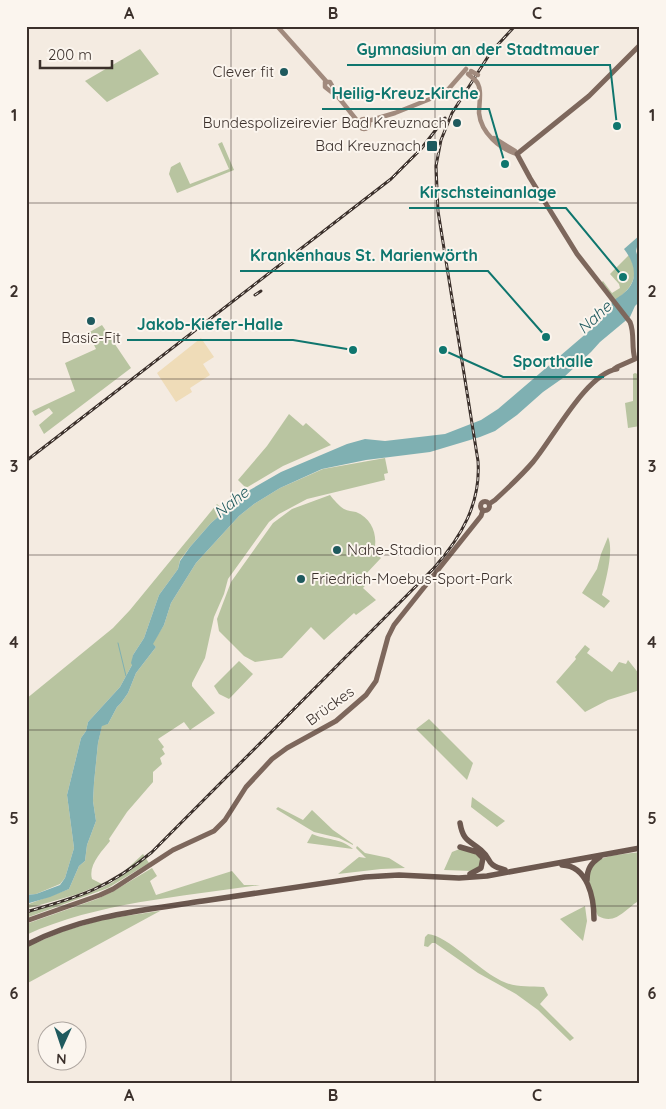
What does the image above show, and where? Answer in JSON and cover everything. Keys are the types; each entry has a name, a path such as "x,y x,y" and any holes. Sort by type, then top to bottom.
{"highway":[{"path":"460,823 465,838 484,853 491,864 505,870"},
{"path":"470,874 481,868 483,858 477,852 461,845 479,849"},
{"path":"26,941 83,918 147,905 364,874 399,872 470,874 505,870 640,847"},
{"path":"26,945 46,935 84,922 147,909 365,878 399,876 474,877 602,856 640,847"},
{"path":"587,882 587,873 590,865 602,856"},
{"path":"554,864 575,867 583,874 593,905 594,919"}],"main road":[{"path":"277,26 325,82 330,82 329,87 360,121 368,123 445,93 467,72 477,78 481,84 481,121 488,133 517,155 577,254 632,325 635,359 614,369"},
{"path":"517,155 589,96 640,45"},
{"path":"360,121 359,127 363,130 366,129 368,123"},
{"path":"614,369 626,366 637,358 634,347"},
{"name":"Brückes","path":"26,921 100,895 179,847 214,831 225,820 246,787 272,759 287,748 336,721 366,695 376,681 388,637 394,625 481,516 484,510 480,507 482,503 486,501 489,504 495,500 533,462 590,384 603,374 614,369"}],"green space":[{"path":"140,49 159,74 107,102 85,81"},
{"path":"222,142 234,170 177,193 169,174 171,167 180,162 190,184 229,169 218,144"},
{"path":"629,255 634,269 633,280 627,290 616,300 601,283 603,281 612,293 620,288 619,284 610,274"},
{"path":"102,325 131,368 44,434 39,425 53,413 49,408 35,416 32,411 75,391 65,363 96,349 88,333"},
{"path":"633,374 640,375 640,426 628,428 625,403 633,401"},
{"path":"289,414 303,426 306,423 331,445 283,466 246,488 238,480 267,446"},
{"path":"385,458 388,473 384,474 385,480 307,499 279,514 269,522 228,579 214,617 205,658 192,683 192,686 215,713 190,730 184,722 158,739 164,747 162,749 165,754 160,758 162,764 153,772 153,782 127,812 94,863 91,874 92,879 102,884 78,894 26,909 26,905 69,889 79,866 85,861 87,845 96,821 93,801 94,783 98,743 102,725 108,724 117,707 128,693 136,673 156,647 152,644 164,625 171,603 196,563 239,516 280,488 323,469"},
{"name":"Friedrich-Moebus-Sport-Park","path":"330,495 344,509 362,515 373,529 375,534 374,552 381,558 365,575 370,580 363,588 376,600 356,615 354,613 324,640 311,627 282,658 255,662 244,656 219,631 217,619 231,582 273,523 292,509"},
{"path":"217,504 225,511 211,523 180,560 178,569 159,595 144,638 133,655 132,665 120,687 88,722 86,731 81,738 67,795 74,848 65,878 60,884 36,894 26,895 26,699 113,628"},
{"path":"608,537 610,557 602,595 610,601 604,608 582,593 597,569"},
{"path":"585,645 590,649 587,653 612,672 619,662 626,664 628,660 640,675 640,690 608,700 585,712 556,682 576,659 575,657"},
{"path":"239,661 253,674 229,699 219,694 214,686"},
{"path":"429,719 473,763 467,780 416,729"},
{"path":"472,797 505,821 497,827 471,807"},
{"path":"278,807 303,820 312,810 333,830 353,845 339,838 314,832 276,809"},
{"path":"312,834 338,841 353,849 307,843"},
{"path":"357,846 365,853 389,858 405,868 338,874 359,857 366,858 356,848"},
{"path":"462,848 481,857 481,866 472,871 444,870 452,852"},
{"path":"640,852 640,900 616,917 604,919 598,916 590,887 589,878 592,865 607,857"},
{"path":"143,854 149,863 108,888 26,918 26,913 79,897 113,882"},
{"path":"152,868 157,876 150,881 156,895 232,871 244,885 260,885 171,897 112,908 82,915 26,935 26,924 97,899"},
{"path":"585,906 587,921 583,941 560,919"},
{"path":"160,911 26,984 26,947 64,931 105,919"},
{"path":"428,934 445,940 490,974 504,982 520,986 544,987 548,995 540,1004 574,1038 570,1041 538,1010 516,994 478,973 435,943 428,947 424,946 425,937"}],"sand":[{"path":"201,338 214,357 203,364 210,375 190,388 192,392 176,402 157,373"}],"water":[{"path":"640,235 640,245 636,251 640,265 640,301 635,306 630,317 600,342 563,378 495,431 430,452 366,460 322,469 280,488 239,516 196,563 171,603 164,625 153,644 156,647 136,673 128,693 117,707 108,724 102,726 98,743 94,783 93,801 96,821 87,845 85,861 79,866 69,889 26,904 26,895 36,894 60,885 65,878 74,848 67,795 81,738 86,731 88,722 120,687 132,665 133,655 144,638 159,595 178,569 180,561 190,547 211,523 248,491 281,472 347,444 365,439 385,441 445,434 481,420 498,409 602,320 612,302 629,287 634,277 634,271 631,260 624,249"}],"waterway":[{"path":"118,643 126,676"}],"railway":[{"path":"26,912 93,890 122,874 152,852 434,568 461,532 473,506 478,477 478,461 438,211 436,166 441,140 452,113 491,52 515,26"},
{"path":"26,461 391,179 421,149 445,118"},
{"path":"255,295 261,291"}],"place":[{"name":"Clever fit","path":"284,72"},
{"name":"Bundespolizeirevier Bad Kreuznach","path":"457,123"},
{"name":"Gymnasium an der Stadtmauer","path":"617,126"},
{"name":"Bad Kreuznach","path":"432,146"},
{"name":"Heilig-Kreuz-Kirche","path":"505,164"},
{"name":"Kirschsteinanlage","path":"623,277"},
{"name":"Basic-Fit","path":"91,321"},
{"name":"Krankenhaus St. Marienwörth","path":"546,337"},
{"name":"Jakob-Kiefer-Halle","path":"353,350"},
{"name":"Sporthalle","path":"443,350"},
{"name":"Nahe-Stadion","path":"337,550"},
{"name":"Friedrich-Moebus-Sport-Park","path":"301,579"}],"water label":[{"name":"Nahe","path":"594,317"},
{"name":"Nahe","path":"231,502"}]}
